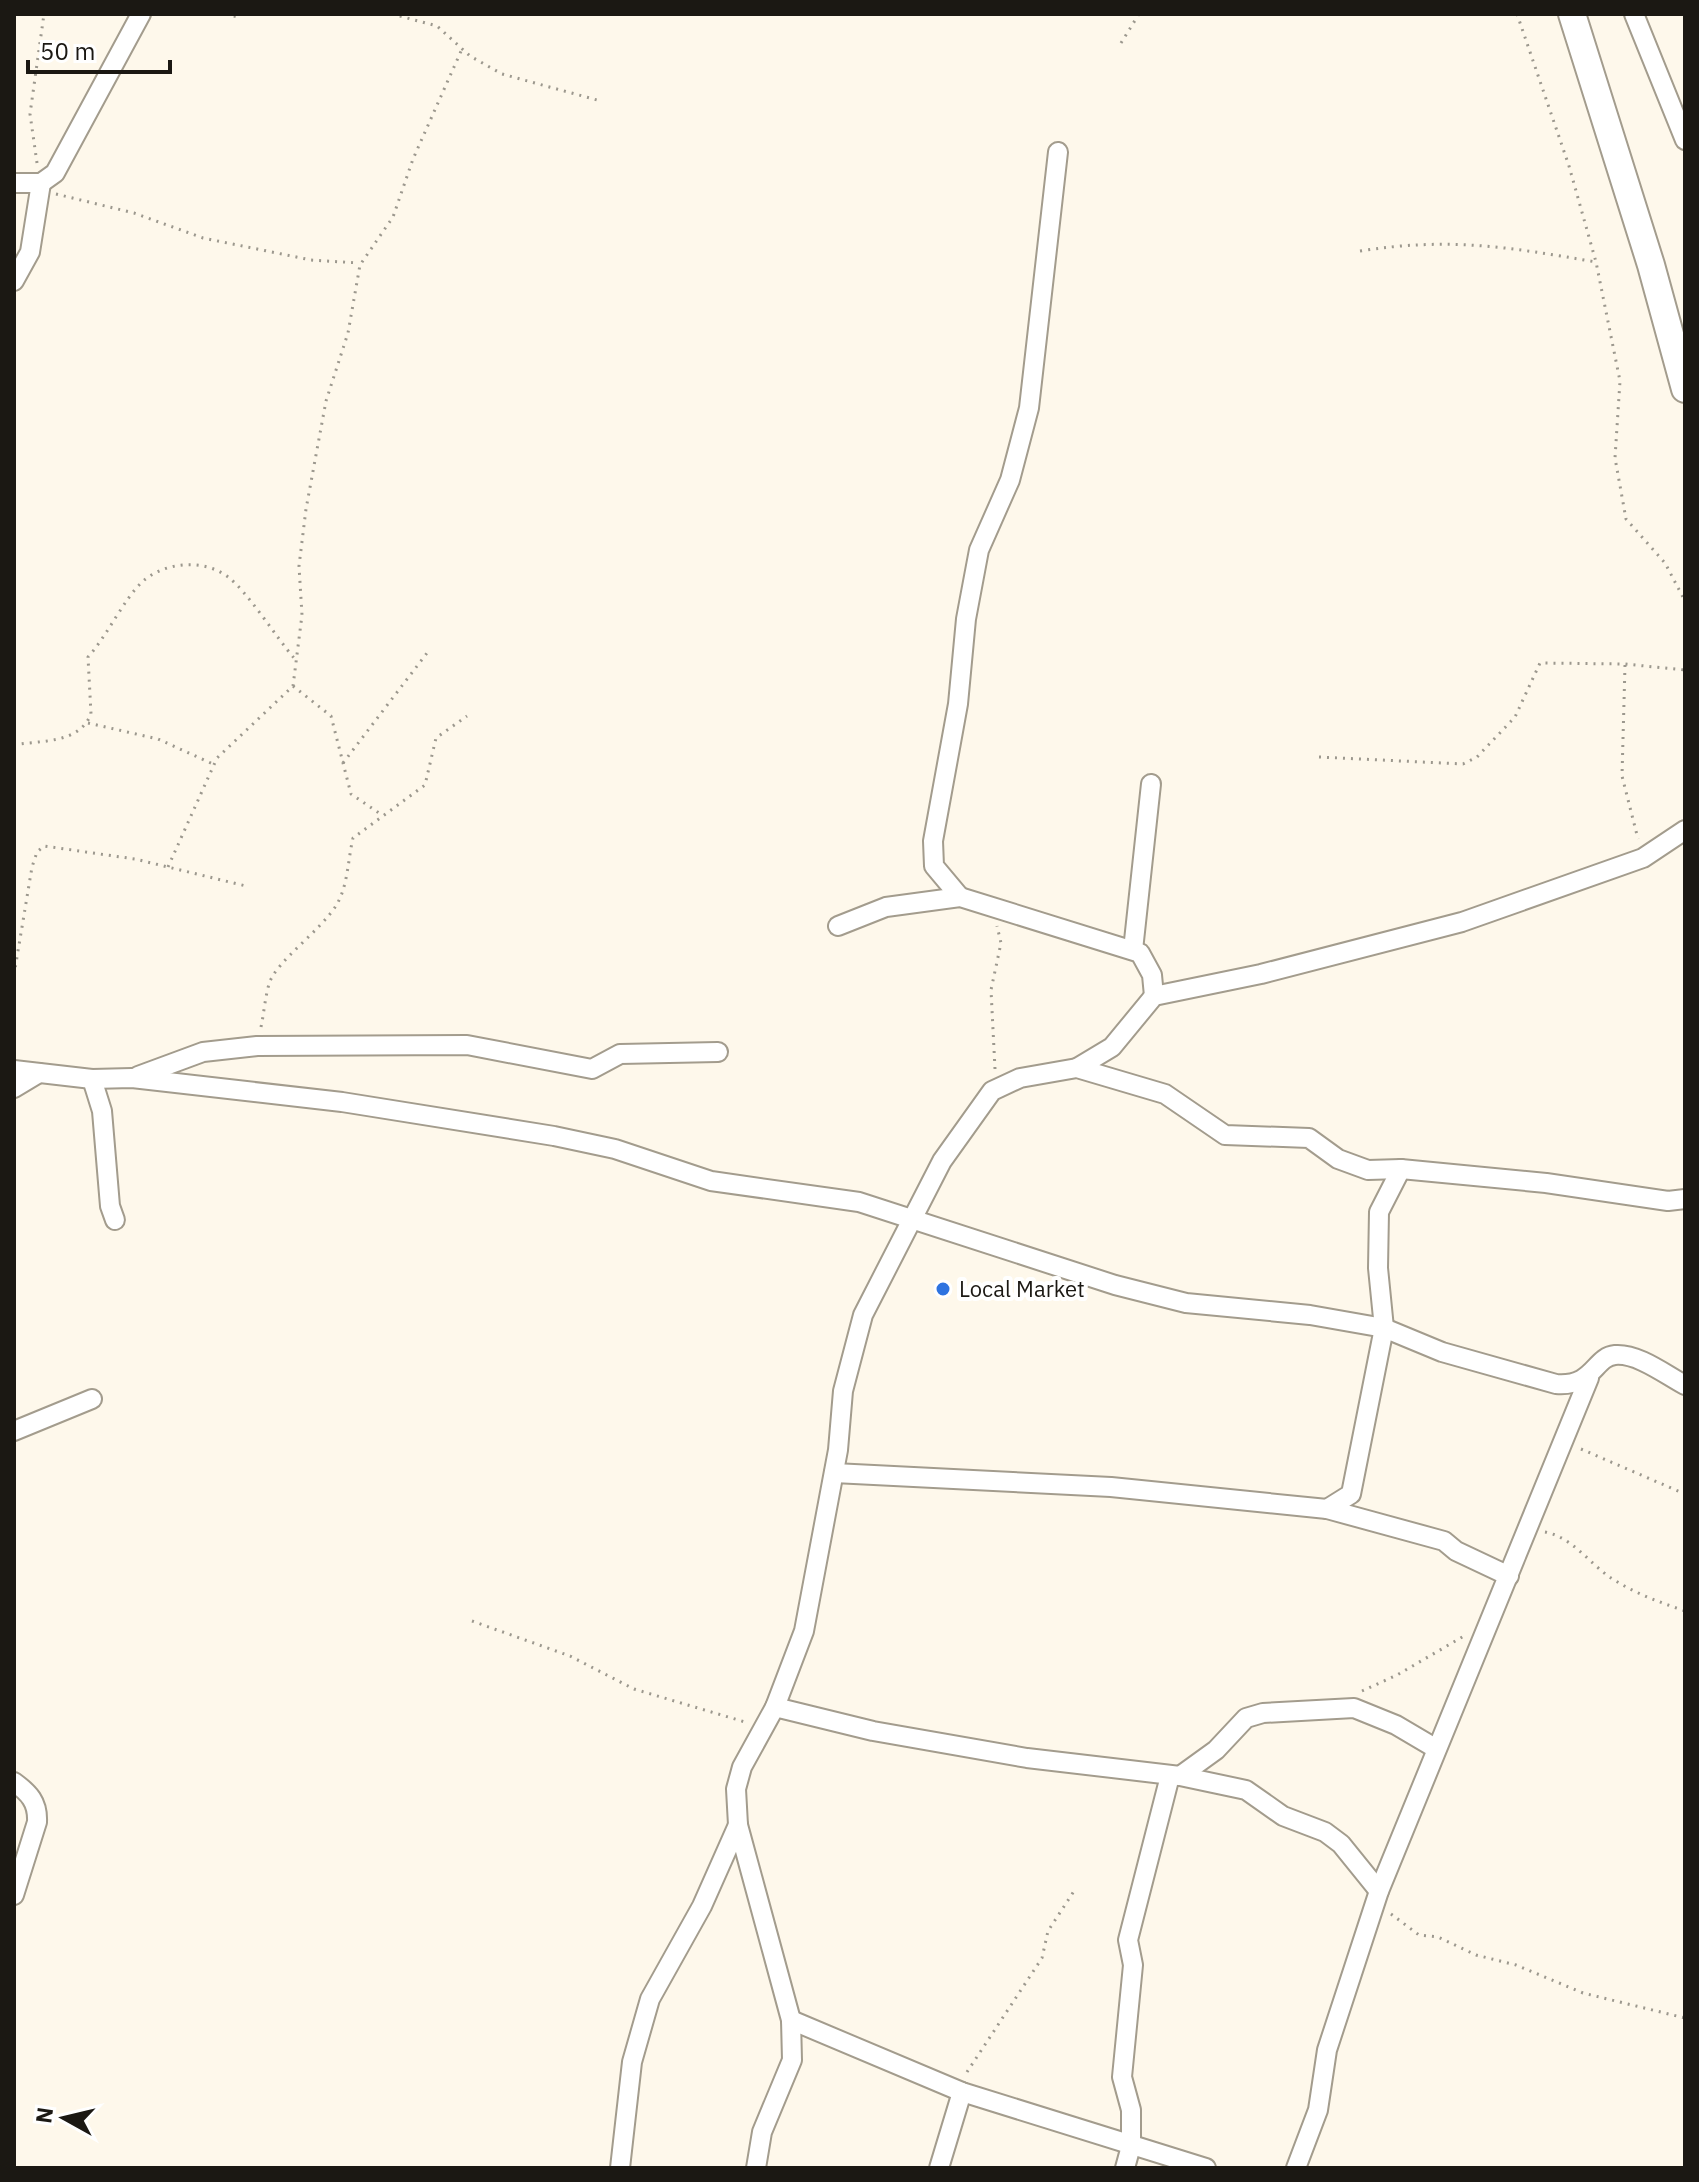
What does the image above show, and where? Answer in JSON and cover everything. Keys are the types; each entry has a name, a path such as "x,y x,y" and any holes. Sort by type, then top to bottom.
{"main road":[{"path":"1572,14 1651,265 1685,389"}],"street":[{"path":"14,281 30,252 41,187 62,164 141,14"},
{"path":"1634,14 1685,140"},
{"path":"960,897 934,866 933,841 958,704 966,619 979,550 1010,480 1029,408 1058,152"},
{"path":"14,183 41,187"},
{"path":"1133,950 1151,784"},
{"path":"756,2168 762,2132 792,2060 791,2020 738,1825 735,1800 742,1767 775,1707 804,1631 834,1473 843,1391 863,1315 942,1161 996,1089 1020,1078 1077,1068 1112,1047 1154,996 1261,974 1411,937 1643,858 1685,830"},
{"path":"838,926 886,907 960,897 1133,950 1145,957 1152,975 1154,996"},
{"path":"132,1078 203,1052 257,1046 467,1045 592,1069 620,1054 718,1052"},
{"path":"1077,1068 1165,1094 1225,1135 1298,1135 1318,1142 1338,1159 1368,1170 1401,1169 1546,1183 1668,1201 1685,1199"},
{"path":"14,1070 92,1079 132,1078 342,1102 554,1136 615,1149 711,1181 859,1202 1115,1285 1186,1303 1310,1315 1384,1328 1442,1352 1556,1384 1568,1385 1589,1378"},
{"path":"14,1088 39,1073"},
{"path":"92,1079 102,1111 110,1206 115,1220"},
{"path":"1327,1509 1351,1494 1384,1328 1378,1268 1379,1212 1401,1169"},
{"path":"1296,2168 1318,2110 1327,2050 1377,1896 1589,1378 1608,1357 1620,1355 1632,1357 1685,1385"},
{"path":"14,1431 92,1399"},
{"path":"834,1473 1111,1487 1327,1509 1444,1541 1456,1551 1509,1576"},
{"path":"775,1707 873,1731 1027,1758 1175,1776 1246,1790 1283,1816 1325,1832 1341,1844 1377,1896"},
{"path":"1125,2168 1131,2146 1131,2110 1122,2077 1133,1965 1128,1940 1175,1776 1216,1750 1246,1718 1326,1707 1354,1708 1396,1725 1435,1748"},
{"path":"14,1782 31,1796 37,1809 37,1822 14,1895"},
{"path":"620,2168 621,2136 632,2062 650,1999 702,1906 738,1825"},
{"path":"791,2020 959,2090 1206,2168"},
{"path":"939,2168 959,2090"}],"path":[{"path":"44,14 30,114 41,187 134,213 203,238 311,260 361,263"},
{"path":"226,14 238,17"},
{"path":"392,14 437,26 462,49 502,74 597,100"},
{"path":"1121,43 1139,14"},
{"path":"1517,14 1569,166 1596,262 1620,381 1615,458 1626,519 1665,563 1685,601"},
{"path":"168,867 213,764 241,732 293,686 302,615 299,566 306,509 326,401 348,333 361,263 393,217 413,159 462,49"},
{"path":"1360,251 1450,242 1596,262"},
{"path":"14,745 75,735 88,723 91,714 88,657 108,635 140,584 173,565 198,566 227,576 295,659"},
{"path":"343,763 427,653"},
{"path":"1319,757 1463,764 1477,757 1515,717 1540,663 1625,664 1685,670"},
{"path":"1625,664 1622,776 1643,858"},
{"path":"293,686 311,704 331,716 351,794 383,816"},
{"path":"257,1046 269,983 336,906 353,838 425,785 436,738 467,716"},
{"path":"88,723 158,739 213,764"},
{"path":"14,975 32,867 40,848 75,848 246,886"},
{"path":"980,903 998,927 1001,943 991,990 996,1089"},
{"path":"1563,1441 1685,1494"},
{"path":"1526,1527 1558,1534 1610,1577 1648,1599 1685,1611"},
{"path":"472,1621 570,1656 634,1689 763,1728"},
{"path":"1326,1707 1397,1675 1489,1621"},
{"path":"959,2090 1042,1958 1048,1931 1076,1888"},
{"path":"1377,1896 1419,1935 1438,1937 1476,1955 1516,1965 1583,1993 1685,2018"}],"place":[{"name":"Local Market","path":"943,1289"}]}
